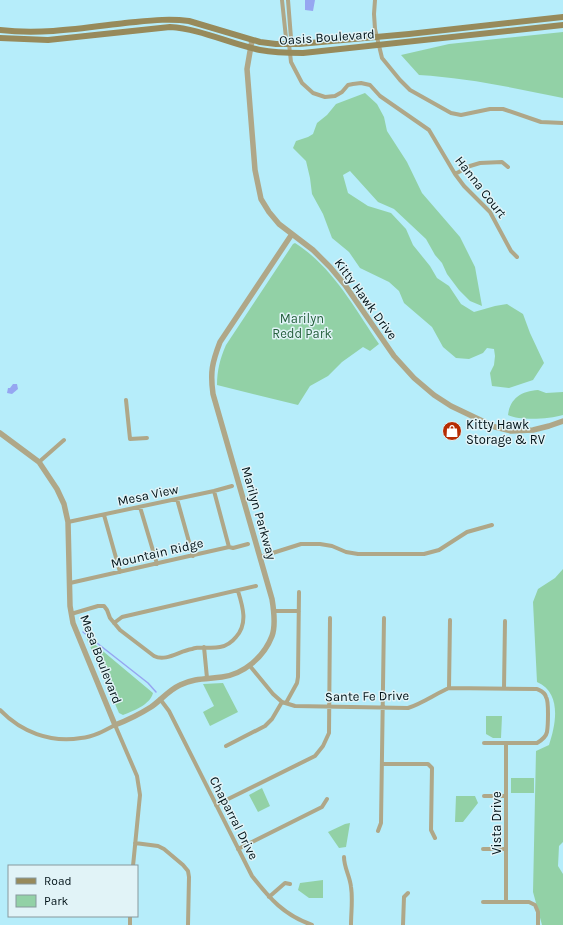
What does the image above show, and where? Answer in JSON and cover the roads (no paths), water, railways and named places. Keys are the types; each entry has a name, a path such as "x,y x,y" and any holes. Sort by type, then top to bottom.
{"main road":[{"name":"Oasis Boulevard","path":"0,30 54,32 169,19 189,21 252,40 276,44 289,44 563,18"},
{"name":"Oasis Boulevard","path":"0,38 52,39 170,27 187,29 276,53 303,53 563,25"}],"street":[{"path":"282,0 286,38 289,44"},
{"path":"288,0 291,38 289,44"},
{"path":"375,0 374,14 376,36 382,58 410,90 451,113 461,115 490,109 503,109 541,122 563,123"},
{"name":"Kitty Hawk Drive","path":"252,40 247,69 255,170 261,199 269,212 279,224 330,267 345,285 394,356 414,378 434,395 451,406 495,427 511,431 533,430 549,426 563,420"},
{"name":"Hanna Court","path":"289,44 291,62 302,83 313,93 325,97 335,96 352,84 361,83 370,85 380,96 429,130 455,174 464,186 490,212 511,251 517,257"},
{"path":"455,174 470,166 480,163 502,162 508,167"},
{"name":"Marilyn Parkway","path":"115,725 136,716 152,706 179,685 193,680 222,677 239,673 250,666 264,652 272,636 274,611 272,600 213,394 211,376 214,359 220,342 292,234"},
{"path":"126,400 130,439 147,438"},
{"name":"Mesa Boulevard","path":"0,433 39,462 57,489 64,504 68,522 71,614 76,632 137,776 139,785 140,795 133,865"},
{"path":"39,462 64,440"},
{"name":"Mesa View","path":"68,522 232,486"},
{"path":"214,491 229,547"},
{"path":"177,499 194,556"},
{"path":"140,507 157,564"},
{"path":"104,514 120,572"},
{"path":"260,557 301,544 320,544 332,546 346,552 358,554 424,554 439,550 467,532 492,525"},
{"name":"Mountain Ridge","path":"70,583 248,544"},
{"path":"114,623 122,618 256,586"},
{"path":"71,614 98,606 104,606 110,618 120,630 154,656 158,658 169,657 192,649 220,647 227,644 241,632 244,620 243,608 238,591"},
{"path":"226,746 265,726 272,719 297,683 299,592"},
{"path":"274,611 299,611"},
{"path":"216,805 314,756 323,746 329,732 330,618"},
{"path":"378,831 381,823 384,618"},
{"path":"449,688 450,620"},
{"path":"504,688 505,621"},
{"path":"204,647 207,678"},
{"path":"250,666 273,694 284,702"},
{"name":"Sante Fe Drive","path":"284,702 295,706 408,708 420,704 437,693 449,688 537,689 543,692 547,698 547,731 544,739 537,743 506,743"},
{"name":"Chaparral Drive","path":"160,699 169,711 252,876 269,897 284,911 302,922 312,925"},
{"path":"0,710 11,720 26,730 50,738 65,740 98,734 115,725"},
{"path":"484,743 506,743"},
{"name":"Vista Drive","path":"506,743 506,902"},
{"path":"382,764 428,764 432,768 431,830 435,838"},
{"path":"484,796 506,796"},
{"path":"238,849 322,807 327,799"},
{"path":"135,843 158,846 164,849 188,871 188,925"},
{"path":"483,849 506,849"},
{"path":"344,857 344,865 352,888 351,925"},
{"path":"269,897 284,883 290,884"},
{"path":"403,925 404,898 408,893"},
{"path":"483,902 529,902 535,905 538,912 538,925"}],"water":[{"path":"305,0 315,0 313,11 305,10"},
{"path":"13,384 17,384 18,389 12,394 7,393 8,388 10,388"}],"waterway":[{"path":"83,632 148,683 156,692"}],"place":[{"name":"Kitty Hawk Storage & RV","path":"452,431"}],"park label":[{"name":"Marilyn Redd Park","path":"302,326"}]}
